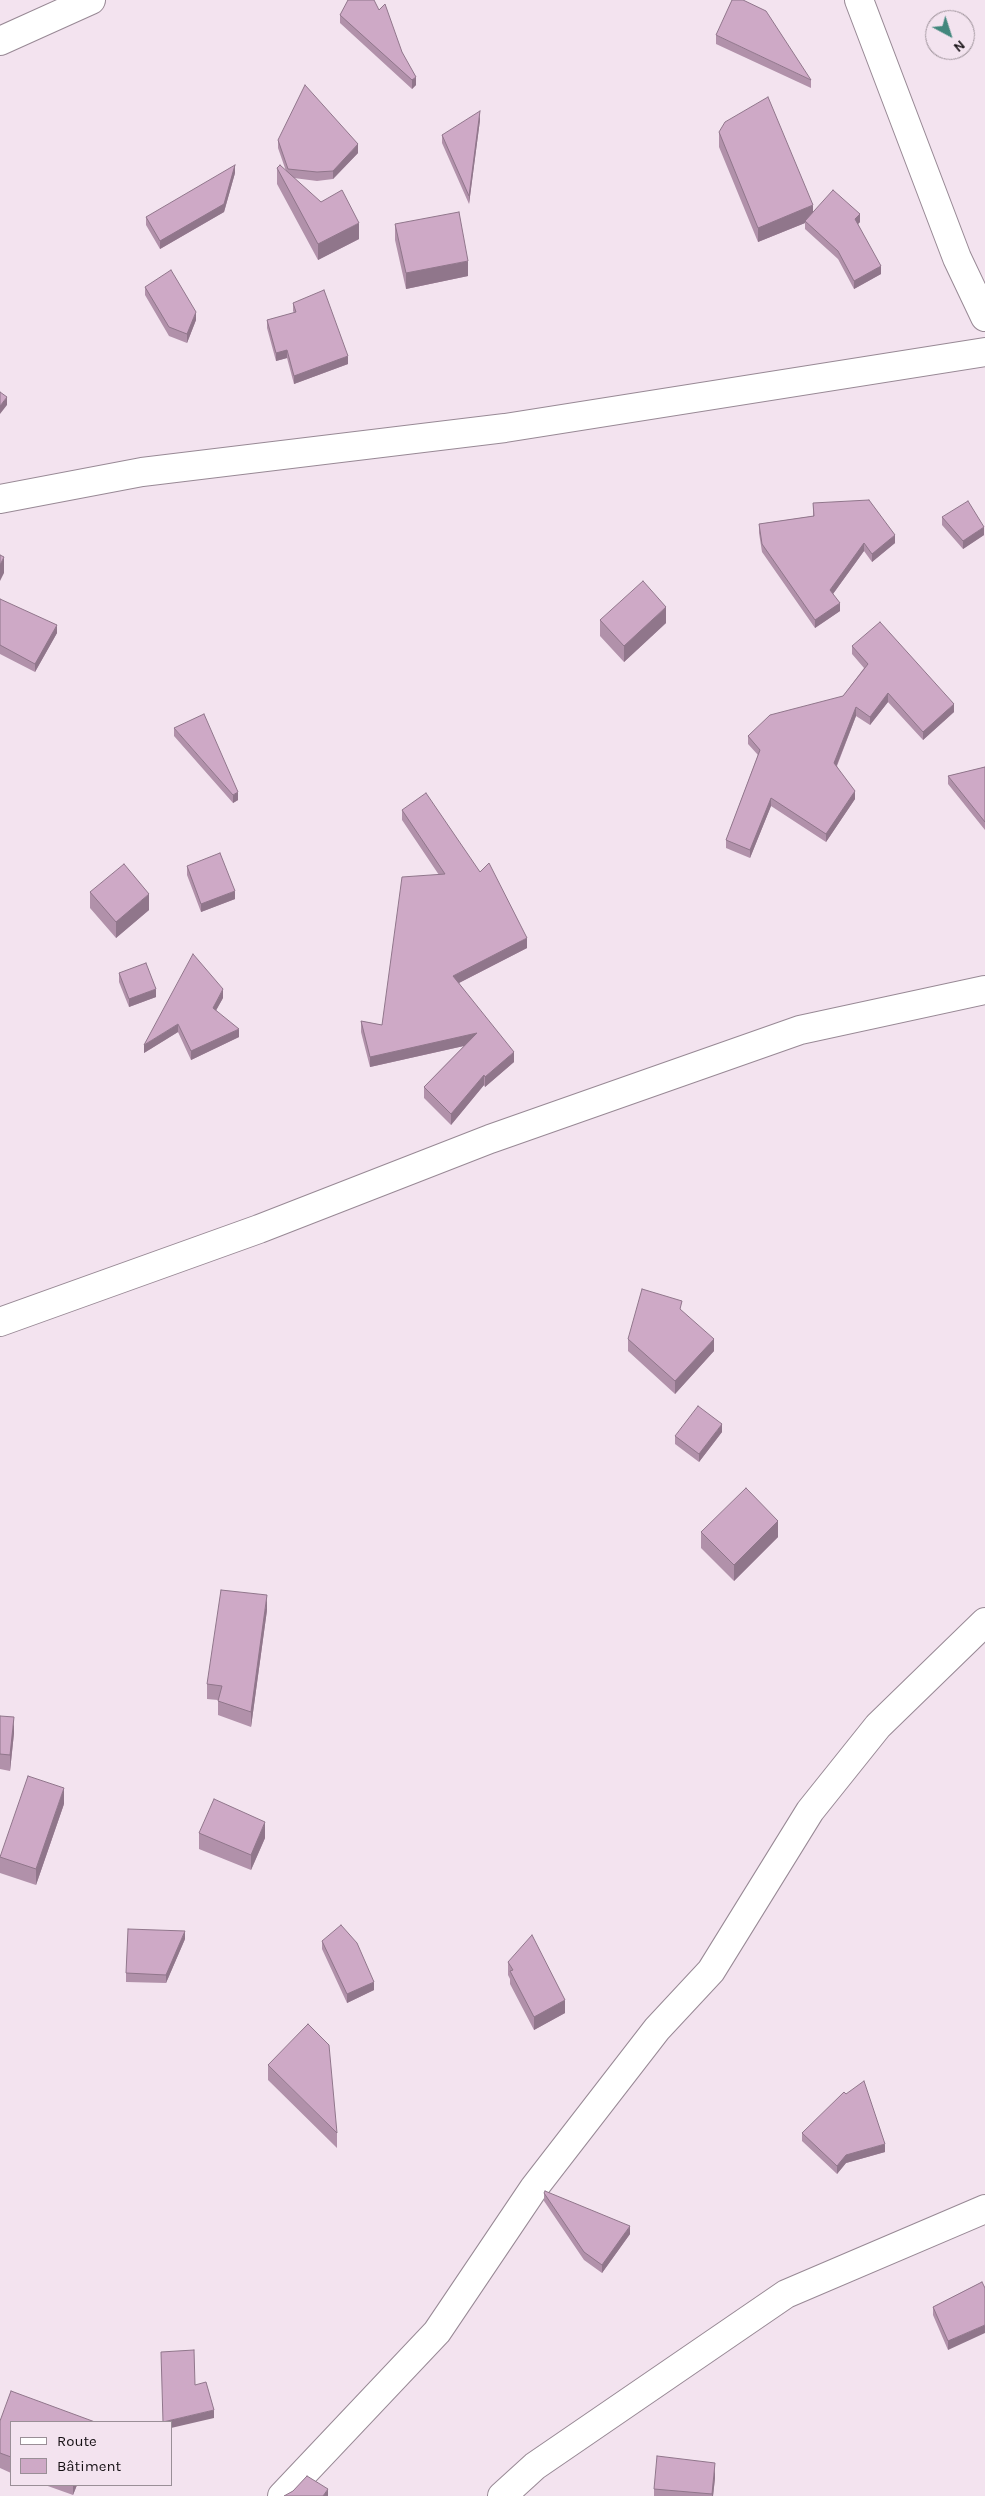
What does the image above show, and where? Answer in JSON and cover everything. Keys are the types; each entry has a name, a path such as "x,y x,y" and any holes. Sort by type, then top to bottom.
{"street":[{"path":"0,41 91,0"},
{"path":"859,0 957,258 985,317"},
{"path":"0,499 142,472 505,428 985,352"},
{"path":"0,1322 259,1229 490,1139 800,1030 985,990"},
{"path":"282,2496 437,2332 534,2188 656,2030 711,1971 810,1811 872,1734 985,1622"},
{"path":"502,2496 535,2466 786,2294 985,2209"},
{"path":"526,2496 535,2466"}],"building":[{"path":"348,0 374,0 379,10 385,4 402,52 416,77 412,80 340,15"},
{"path":"732,0 743,0 766,11 811,80 716,35"},
{"path":"305,85 358,144 333,171 317,172 288,169 278,140"},
{"path":"768,97 813,205 758,228 719,132 725,122"},
{"path":"480,111 469,196 442,135"},
{"path":"235,165 224,204 160,241 146,217"},
{"path":"280,165 321,202 342,190 359,223 318,244 277,168"},
{"path":"833,190 860,214 855,219 881,266 854,281 838,251 805,221"},
{"path":"459,212 468,261 406,273 395,224"},
{"path":"171,270 196,312 187,334 169,327 145,287"},
{"path":"324,290 348,356 294,376 287,350 276,353 267,320 296,312 293,303"},
{"path":"0,392 7,397 0,406"},
{"path":"869,500 895,535 872,554 864,543 830,590 840,603 815,620 762,544 759,524 814,516 813,503"},
{"path":"968,501 984,527 963,541 942,517"},
{"path":"0,555 4,557 0,565"},
{"path":"643,581 666,607 624,646 600,620"},
{"path":"0,599 57,625 35,664 0,645"},
{"path":"880,622 954,704 923,732 888,693 870,717 856,707 834,763 855,791 826,834 771,798 750,850 726,840 760,750 748,736 770,715 843,696 868,664 852,646"},
{"path":"204,714 238,792 233,795 174,728"},
{"path":"985,767 985,822 948,776"},
{"path":"426,793 480,872 489,863 527,938 453,976 514,1052 485,1077 484,1075 451,1114 424,1087 477,1033 370,1057 361,1021 382,1025 402,877 445,874 402,810"},
{"path":"220,853 235,891 201,904 187,866"},
{"path":"124,864 149,894 116,922 90,892"},
{"path":"193,954 223,989 213,1008 239,1029 191,1051 178,1024 144,1045"},
{"path":"146,963 156,989 129,999 119,973"},
{"path":"642,1289 682,1301 680,1309 714,1339 675,1381 628,1339"},
{"path":"698,1406 722,1424 699,1454 675,1436"},
{"path":"746,1488 778,1521 734,1565 701,1532"},
{"path":"221,1590 267,1595 251,1712 218,1701 222,1686 207,1684"},
{"path":"0,1716 14,1717 10,1755 0,1754"},
{"path":"28,1776 64,1788 36,1869 0,1857"},
{"path":"214,1799 265,1822 251,1855 199,1833"},
{"path":"341,1925 357,1943 374,1982 347,1994 322,1941"},
{"path":"128,1929 185,1931 166,1975 126,1973"},
{"path":"532,1935 565,2000 534,2017 510,1971 513,1970 508,1962"},
{"path":"308,2024 329,2045 337,2133 268,2065"},
{"path":"864,2081 885,2144 846,2155 837,2166 802,2133 844,2092 846,2094"},
{"path":"545,2191 630,2226 602,2265 584,2252 544,2193"},
{"path":"982,2282 985,2288 985,2325 948,2341 933,2307"},
{"path":"194,2350 195,2385 206,2382 214,2410 163,2421 161,2352"},
{"path":"11,2391 92,2421 10,2421 10,2457 0,2453 0,2421"},
{"path":"657,2456 715,2463 712,2494 654,2489"},
{"path":"307,2476 328,2489 323,2496 284,2496 293,2491"}]}
